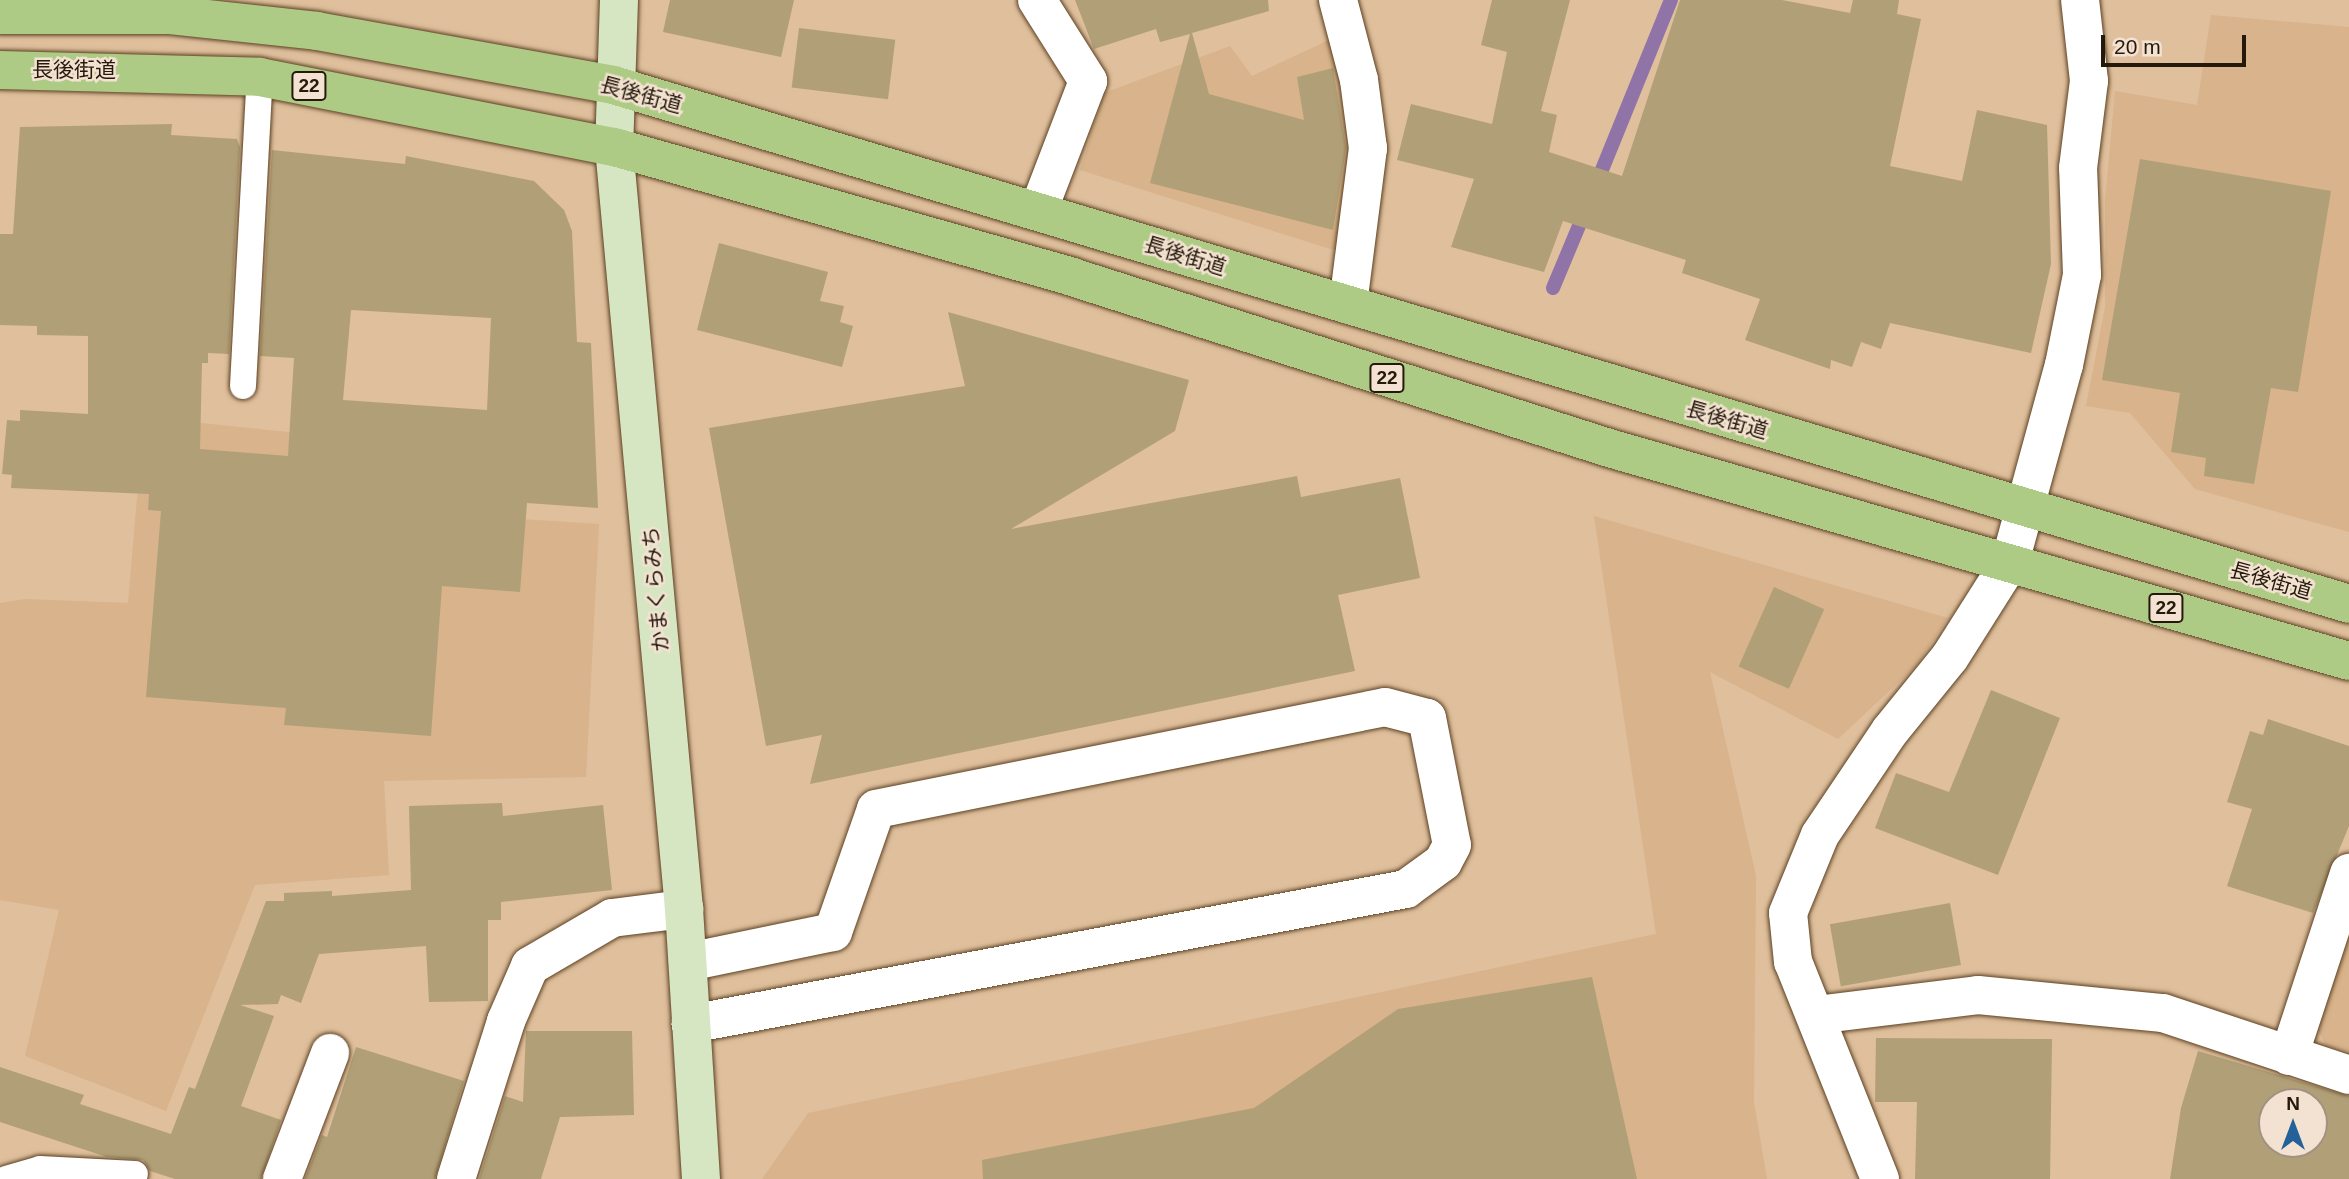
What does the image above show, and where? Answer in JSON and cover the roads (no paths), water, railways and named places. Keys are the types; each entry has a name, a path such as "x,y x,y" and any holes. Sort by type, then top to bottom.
{"main road":[{"name":"かまくらみち","path":"619,0 612,85 614,147 684,909 701,1179"},
{"name":"長後街道","path":"0,15 170,15 303,29 612,85 2027,505 2349,604"},
{"name":"長後街道","path":"0,70 260,78 614,147 1072,277 1609,448 2010,562"},
{"name":"22","path":"2010,562 2349,661"}],"street":[{"path":"1037,0 1088,82 1038,211"},
{"path":"1338,0 1359,80 1367,148 1348,305"},
{"path":"1880,1179 1793,962 1788,914 1821,835 1890,732 1950,657 2010,562 2027,505 2082,275 2078,169 2089,82 2080,0"},
{"path":"688,962 833,932 876,809 1385,707 1427,718 1452,845 1443,862 1406,888 691,1024"},
{"path":"2289,1056 2349,873"},
{"path":"456,1179 506,1021 530,966 612,918 684,909"},
{"path":"1816,1015 1978,995 2163,1013 2349,1075"},
{"path":"282,1179 330,1053"}],"lane":[{"path":"243,386 260,78"},
{"path":"5,1175 40,1169 135,1174"}],"waterway":[{"path":"1595,187 1671,0"},
{"path":"1553,288 1586,209"}]}
